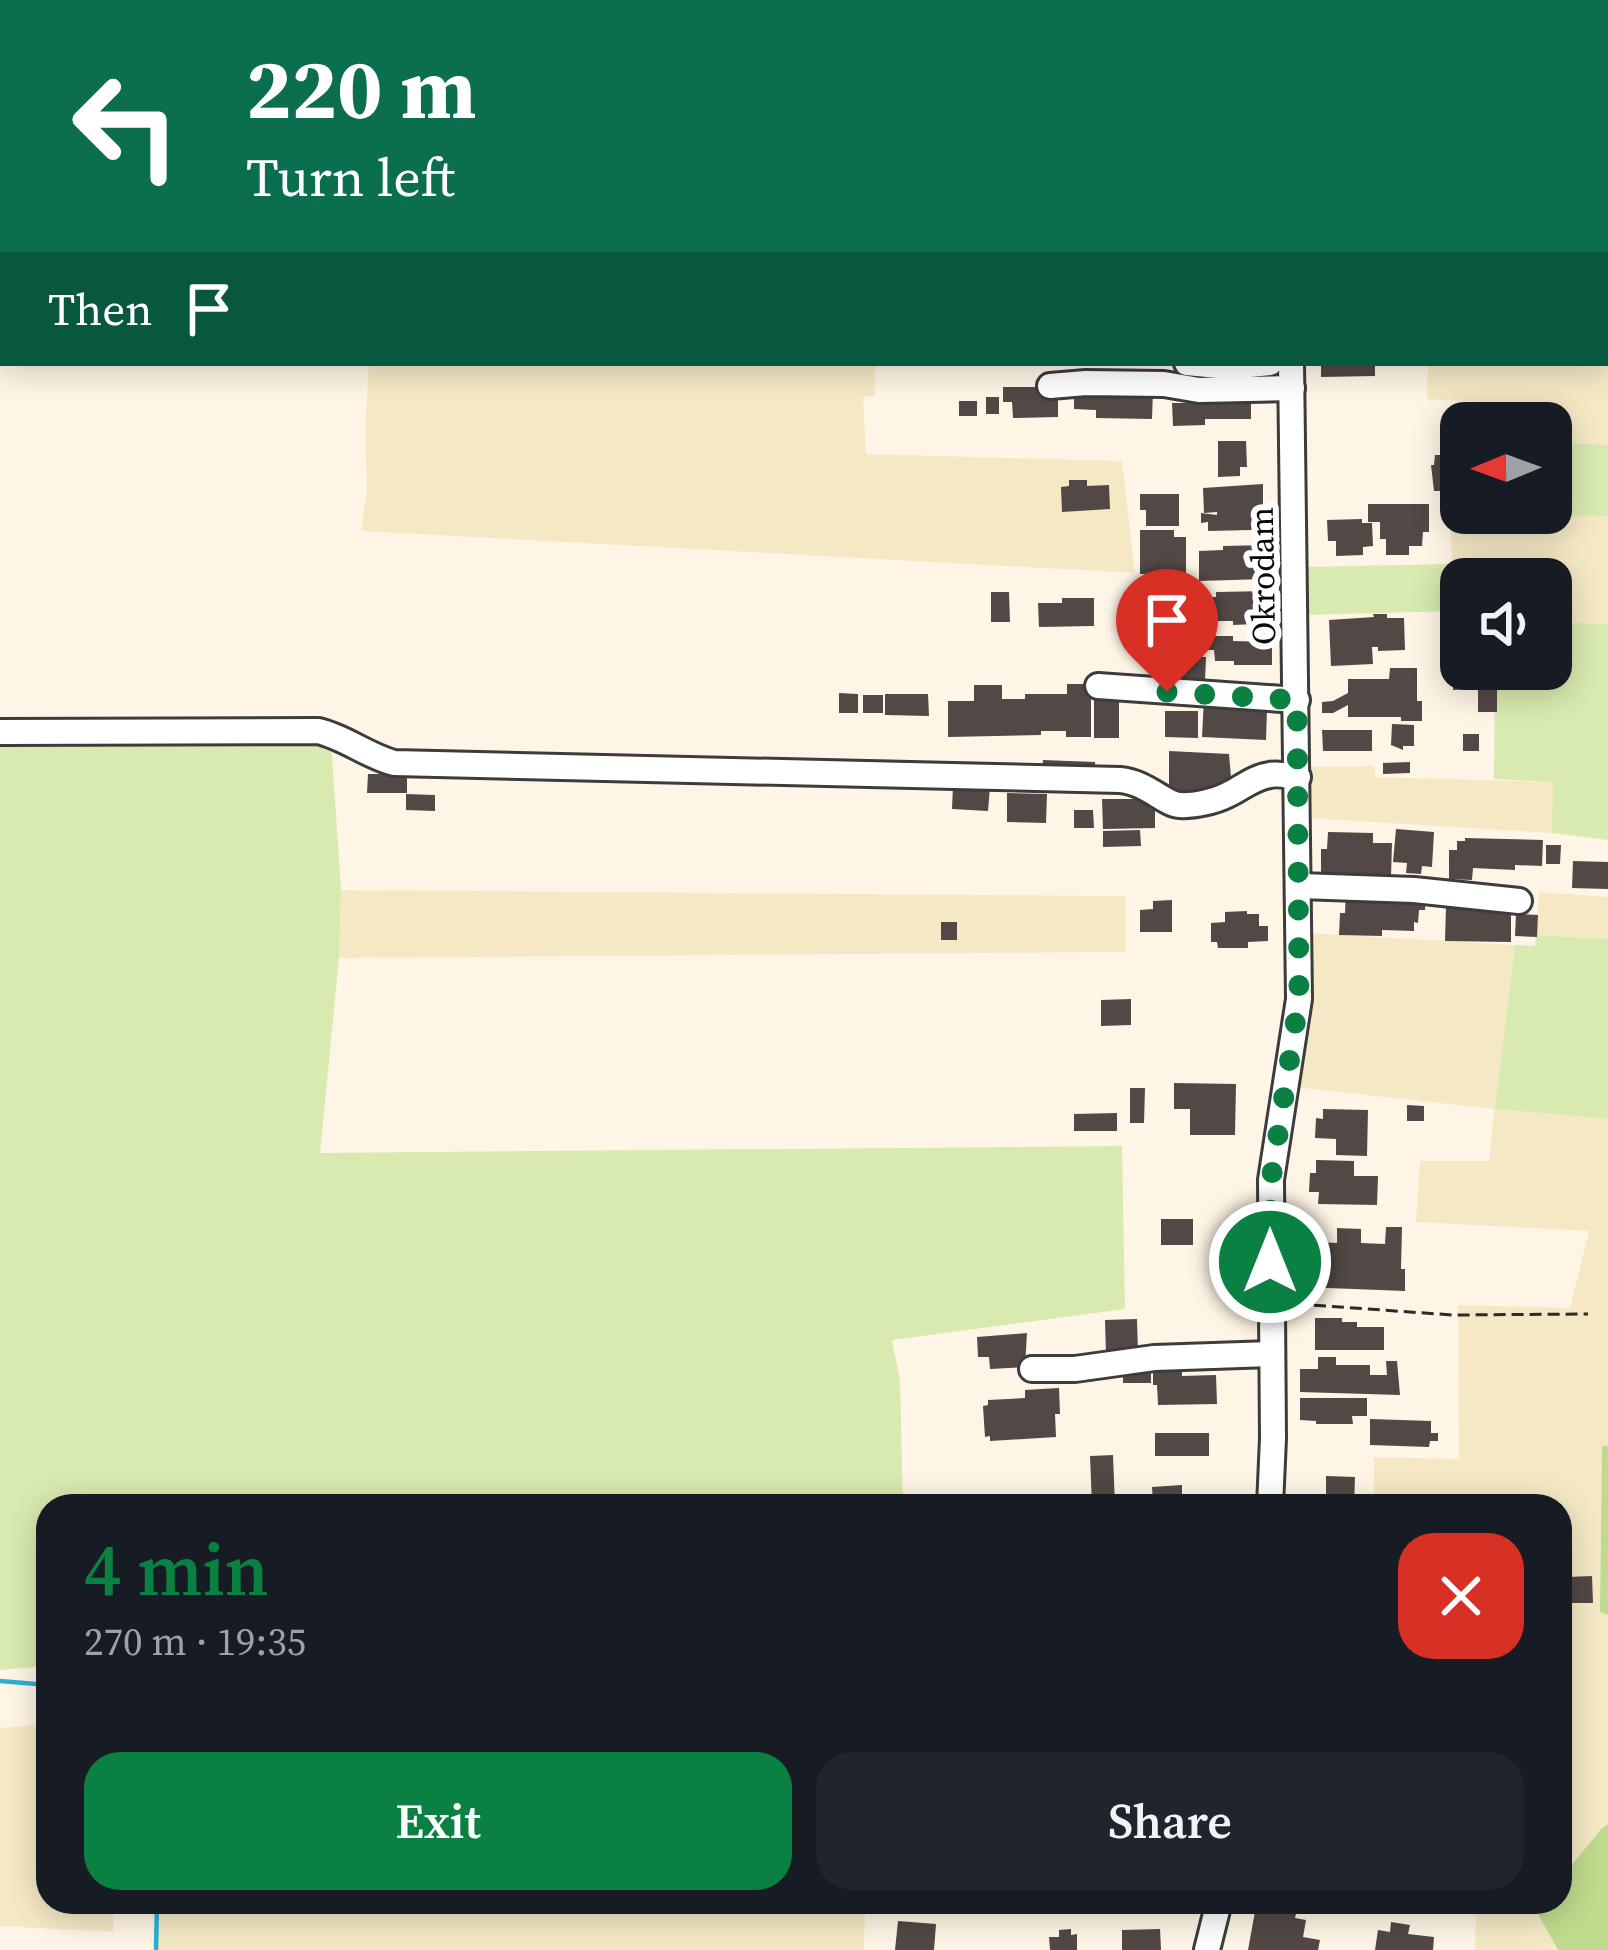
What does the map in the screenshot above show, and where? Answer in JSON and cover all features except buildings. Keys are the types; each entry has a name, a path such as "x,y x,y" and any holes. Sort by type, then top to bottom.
{"street":[{"path":"1050,386 1164,383 1199,390 1291,376"},
{"name":"Okrodam","path":"1271,1494 1271,1180 1299,999 1291,376"},
{"path":"1098,686 1297,700"},
{"path":"0,733 318,731 394,763 1120,780 1136,781 1179,806 1228,795 1271,774 1298,777"},
{"path":"1300,886 1414,890 1519,901"},
{"path":"1032,1369 1271,1354"},
{"path":"1207,1950 1216,1914"}],"path":[{"path":"1270,1303 1453,1315 1588,1314"}],"shaded area":[{"path":"369,366 875,366 875,396 863,397 866,454 1122,461 1135,573 361,531 367,489"},
{"path":"1428,366 1608,366 1608,445 1572,443 1572,402 1427,399"},
{"path":"1572,515 1608,516 1608,624 1572,623 1572,558 1452,558 1451,534 1572,534"},
{"path":"1374,766 1376,777 1554,782 1552,833 1307,818 1307,767"},
{"path":"341,890 1126,896 1125,952 339,958"},
{"path":"1539,892 1608,897 1608,939 1536,935"},
{"path":"1307,933 1515,945 1495,1109 1608,1119 1608,1446 1602,1447 1600,1612 1608,1615 1608,1824 1572,1864 1572,1494 1374,1494 1374,1457 1459,1459 1458,1305 1570,1308 1589,1231 1416,1222 1420,1161 1489,1161 1494,1109 1294,1087"},
{"path":"36,1725 36,1914 114,1914 113,1932 0,1929 0,1728"},
{"path":"157,1914 865,1914 864,1950 156,1950"},
{"path":"1476,1914 1537,1914 1558,1950 1475,1950"}],"green space":[{"path":"1572,443 1608,445 1608,516 1572,516"},
{"path":"1440,564 1440,611 1304,615 1302,567"},
{"path":"1572,623 1608,624 1608,840 1552,833 1553,782 1494,779 1495,690 1572,690"},
{"path":"0,740 331,741 341,890 320,1153 1122,1146 1125,1309 892,1340 900,1381 903,1494 36,1494 36,1667 0,1670"},
{"path":"1536,935 1608,939 1608,1119 1495,1109 1515,945 1535,946"},
{"path":"1602,1446 1608,1446 1608,1615 1600,1612"},
{"path":"1608,1824 1608,1950 1558,1950 1538,1914 1572,1914 1572,1864"}],"waterway":[{"path":"0,1681 36,1684"},
{"path":"156,1950 157,1914"}],"route":[{"path":"1167,692 1297,700 1299,999 1271,1180 1270,1262"}]}
